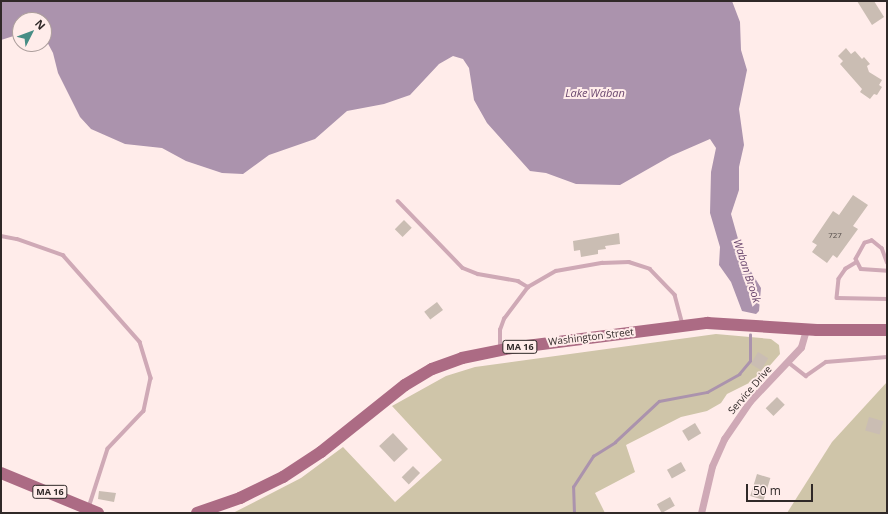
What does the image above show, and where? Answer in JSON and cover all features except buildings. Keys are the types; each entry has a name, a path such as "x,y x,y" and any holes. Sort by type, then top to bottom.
{"main road":[{"name":"Washington Street","path":"196,513 251,493 293,471 423,374 453,361 500,350 683,326 731,323 806,330 887,330"},
{"name":"MA 16","path":"1,473 93,512"}],"street":[{"name":"Service Drive","path":"701,513 712,466 724,439 750,401 801,347 806,330"}],"lane":[{"path":"398,201 463,268 478,274 518,281 528,287"},
{"path":"1,236 17,239 63,256 140,342 151,378 144,411 108,449 93,512"},
{"path":"856,263 857,254 865,243 872,241 882,249 887,263"},
{"path":"500,350 501,324 528,287 562,269 618,262 634,263 650,270 671,290 679,305 683,326"},
{"path":"856,263 865,270 887,271"},
{"path":"856,263 846,269 838,279 837,298 887,299"},
{"path":"788,362 806,376 826,362 887,357"}],"shaded area":[{"path":"716,334 771,339 779,345 780,354 759,378 727,394 721,403 707,411 681,417 626,445 635,472 595,493 605,513 233,513 301,478 343,447 395,502 442,460 392,406 446,376 475,367"},
{"path":"887,382 887,513 787,513 832,442"}],"water":[{"name":"Lake Waban","path":"1,1 732,1 740,22 741,50 747,70 739,109 744,145 739,167 739,190 731,214 744,260 761,288 759,311 756,314 742,311 731,282 719,265 720,247 710,213 711,172 716,148 710,139 671,156 620,185 576,184 546,173 530,171 487,123 474,100 469,68 463,59 453,56 439,64 410,95 384,104 347,111 315,139 269,155 243,174 222,173 186,161 162,148 125,144 91,129 80,117 58,73 52,51 52,12 12,12 12,37 1,40"}],"waterway":[{"name":"Waban Brook","path":"574,513 573,487 593,456 615,442 659,401 707,392 739,374 750,361 750,335"}]}
